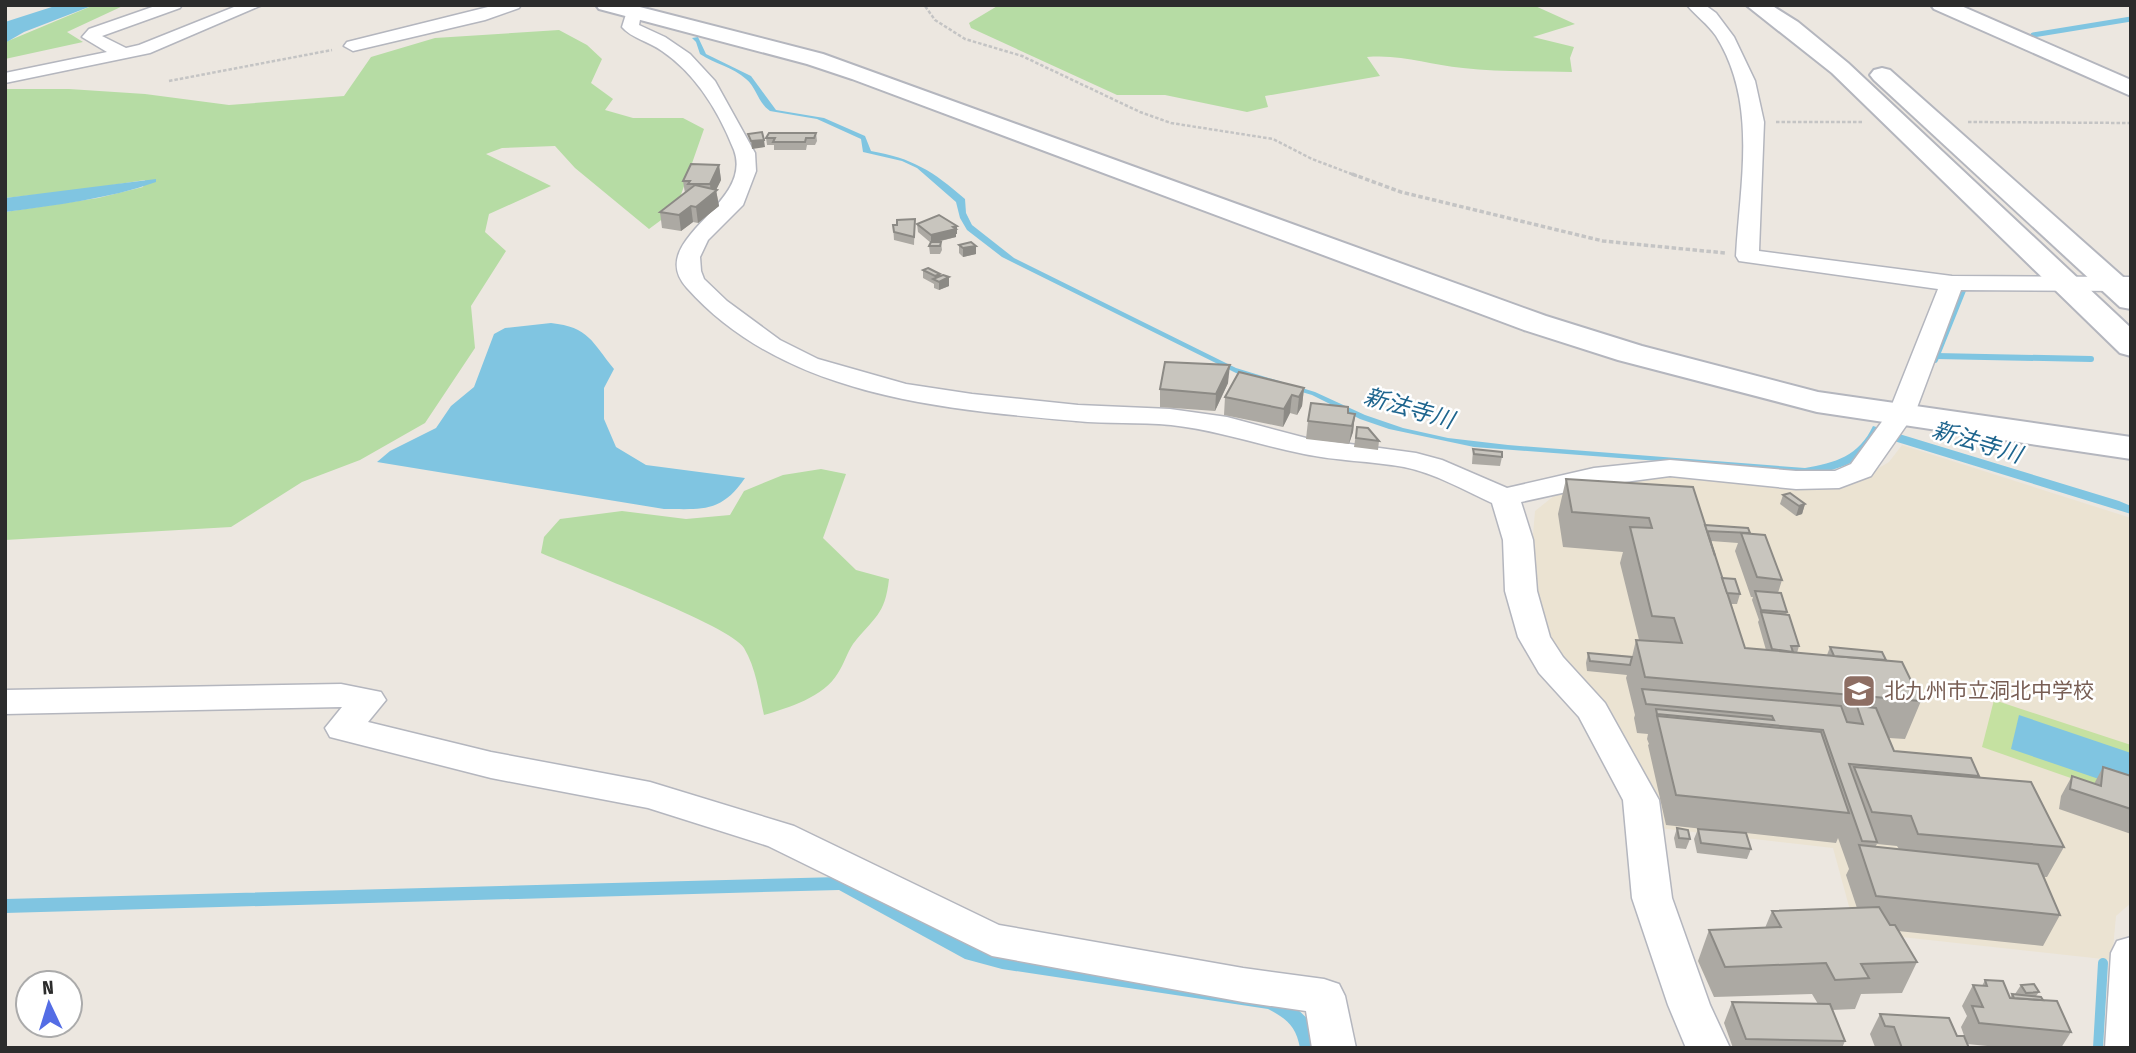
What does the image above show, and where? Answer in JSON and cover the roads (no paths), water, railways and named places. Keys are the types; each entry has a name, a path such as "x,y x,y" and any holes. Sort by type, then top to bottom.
{"street":[{"path":"123,53 91,37 95,33 174,5"},
{"path":"5,78 145,49 254,5"},
{"path":"353,46 479,16 513,5"},
{"path":"1695,5 1710,17 1725,37 1746,81 1754,122 1747,256 1952,283 2125,289"},
{"path":"1756,5 1790,27 1840,68 2131,346"},
{"path":"1792,5 1812,17 1867,61 2125,289"},
{"path":"1941,5 2131,89"},
{"path":"621,8 630,27 659,41 684,58 709,85 746,153 746,171 732,205 698,237 689,257 689,271 694,282 719,306 771,345 809,365 903,391 1078,413 1170,417 1227,425 1305,446 1406,459 1432,466 1505,498 1536,488 1594,477 1670,468 1797,480 1839,480 1861,470 1902,414 1952,283"},
{"path":"621,8 782,50 860,74 1203,203 1559,331 1711,376 1803,398 2131,448"},
{"path":"1505,498 1518,540 1521,591 1534,637 1551,665 1593,711 1641,800 1652,898 1689,1005 1708,1048"},
{"path":"5,702 341,695 369,701 342,728 491,765 650,795 781,836 992,940 1243,985 1324,996 1334,1048"},
{"path":"2127,1048 2131,953"}],"water":[{"path":"58,5 94,5 24,32 5,43 5,22"},
{"path":"698,37 706,54 751,76 776,110 824,118 865,136 871,151 910,162 943,181 965,199 966,213 972,225 1014,258 1236,368 1315,392 1365,415 1403,428 1448,438 1508,445 1805,468 1826,464 1845,456 1861,445 1873,426 2119,501 2131,506 2131,514 1881,437 1868,451 1853,461 1818,473 1474,447 1389,429 1360,419 1312,395 1236,373 1002,257 967,230 960,218 956,202 917,168 902,161 863,152 861,139 817,119 770,111 746,79 700,54 692,38"},
{"path":"156,179 156,182 138,188 101,197 5,212 5,198"},
{"path":"551,323 582,332 614,369 604,388 604,419 616,447 646,465 745,478 728,498 710,507 664,509 377,462 390,451 436,428 451,406 474,387 494,334 505,328"},
{"path":"2019,715 2131,753 2131,790 2011,749"},
{"path":"839,877 922,920 1293,1005 1312,1023 1317,1048 1300,1048 1290,1024 1268,1009 1002,969 965,959 839,890 5,913 5,899"}],"waterway":[{"path":"2033,35 2131,19"},
{"path":"1937,356 1964,288"},
{"path":"1935,360 1937,356"},
{"path":"1937,356 2091,359"},
{"path":"2098,1048 2103,963"}],"place":[{"name":"北九州市立洞北中学校","path":"1859,691"}],"water label":[{"name":"新法寺川","path":"1409,408"},
{"name":"新法寺川","path":"1977,442"}]}
